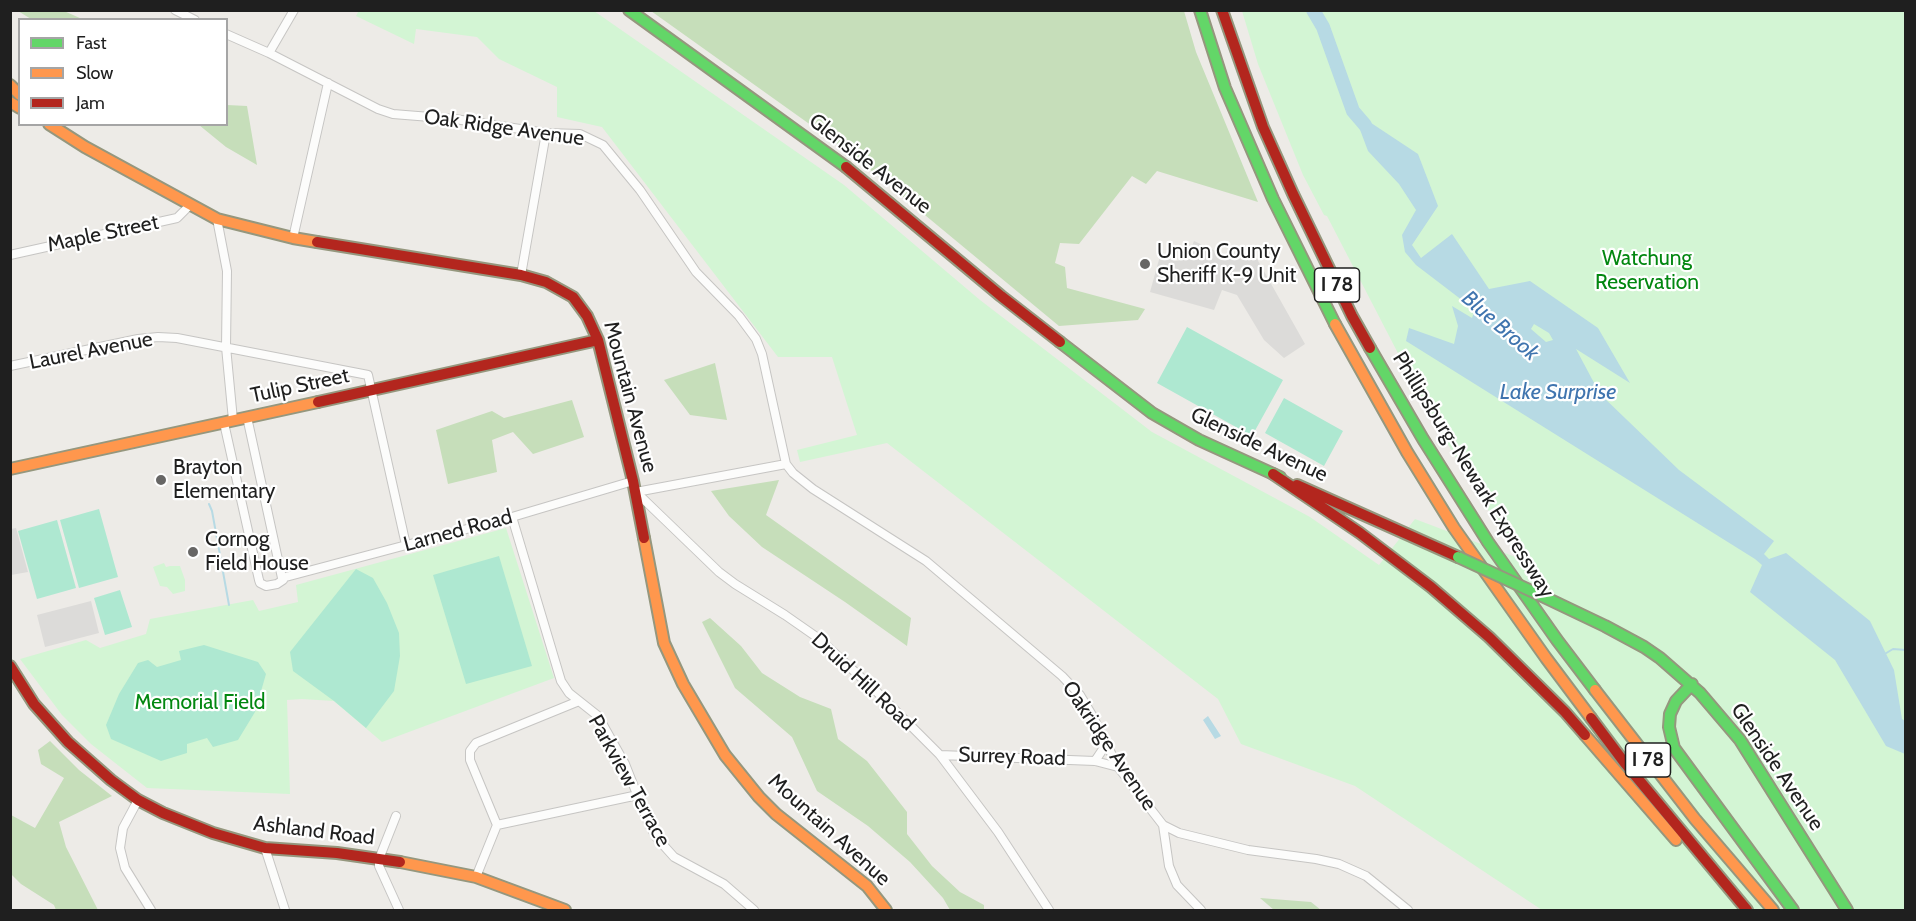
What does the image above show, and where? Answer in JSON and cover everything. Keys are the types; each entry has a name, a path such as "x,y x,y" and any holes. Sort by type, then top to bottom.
{"main road":[{"name":"Glenside Avenue","path":"629,10 851,171 1001,297 1152,413 1199,440 1540,595 1627,637 1660,658 1692,684 1740,740 1847,910"},
{"name":"Phillipsburg-Newark Expressway","path":"1200,10 1225,88 1273,199 1326,308 1407,452 1454,528 1546,658 1624,762 1747,910"},
{"name":"Phillipsburg-Newark Expressway","path":"1222,10 1263,127 1293,194 1352,316 1423,439 1488,542 1563,650 1688,810 1773,910"},
{"name":"Mountain Avenue","path":"52,126 85,147 217,219 292,238 521,275 546,282 573,297 588,316 598,340 636,492 664,643 683,684 724,755 739,773 776,814 867,886 885,910"},
{"name":"Tulip Street","path":"10,469 598,340"},
{"path":"1273,474 1360,533 1431,587 1474,624 1518,664 1565,712 1683,848 1700,855"},
{"name":"Ashland Road","path":"10,666 34,704 84,758 138,800 163,813 193,826 265,848 379,859 433,867 476,877 565,910"},
{"path":"1692,684 1676,701 1670,714 1669,727 1674,748 1793,910"}],"street":[{"path":"175,10 191,18"},
{"path":"269,53 294,10"},
{"name":"Oak Ridge Avenue","path":"228,35 269,53 378,110 393,114 455,119 546,133 580,134 603,145 640,190 696,272 748,326 756,339 762,354 786,464"},
{"path":"292,238 328,83"},
{"path":"521,275 546,133"},
{"name":"Maple Street","path":"10,255 177,218 190,205"},
{"path":"217,219 227,271 228,421"},
{"name":"Laurel Avenue","path":"10,366 138,339 177,338 368,375 372,390"},
{"path":"372,390 406,545"},
{"path":"247,417 282,578"},
{"name":"Larned Road","path":"228,421 259,580 266,586 281,583 282,578 512,517 633,481"},
{"path":"636,492 786,464"},
{"name":"Oakridge Avenue","path":"786,464 793,473 813,489 926,561 1062,676 1080,695 1118,766 1163,825 1179,833 1248,850 1338,864 1366,876 1408,910"},
{"name":"Druid Hill Road","path":"636,492 727,578 818,638 878,693 940,755 998,832 1049,910"},
{"name":"Parkview Terrace","path":"512,517 561,681 569,693 598,716 625,764 651,830 667,851 681,862 706,872 754,910"},
{"path":"476,877 497,825 470,760 470,751 476,743 579,701"},
{"path":"1095,761 1107,743"},
{"name":"Surrey Road","path":"940,755 1095,761 1118,766"},
{"path":"497,825 638,795"},
{"path":"138,800 123,828 120,848 126,868 151,910"},
{"path":"396,816 379,859 381,872 399,910"},
{"path":"1163,825 1169,866 1177,885 1201,910"},
{"path":"265,848 285,910"}],"green space":[{"name":"Watchung Reservation","path":"359,10 594,11 844,185 980,300 1152,432 1310,517 1379,565 1415,519 1518,558 1431,417 1327,216 1324,215 1303,175 1258,64 1242,11 1905,11 1905,910 1542,910 1355,786 1241,744 1218,699 887,443 800,462 797,450 857,435 832,357 778,357 602,127 557,117 557,87 499,59 477,37 416,29 414,44 356,16"},
{"path":"18,11 64,11 80,18 29,18"},
{"path":"651,11 1184,11 1196,52 1258,202 1157,171 1146,184 1132,176 1079,244 1060,243 1055,263 1065,267 1067,288 1145,309 1138,320 1059,326 850,153"},
{"path":"228,105 247,106 257,165 226,147 200,126 228,126"},
{"path":"1187,327 1283,380 1252,436 1157,383"},
{"path":"715,363 727,420 690,415 664,380"},
{"path":"1284,398 1343,431 1324,466 1265,433"},
{"path":"572,400 584,437 533,454 513,432 492,440 497,472 448,484 436,430 492,411 504,418"},
{"path":"779,480 766,515 911,618 907,646 762,547 729,516 711,491"},
{"path":"99,509 118,577 79,588 60,520"},
{"path":"57,520 76,588 37,599 18,531"},
{"name":"Memorial Field","path":"506,528 554,678 382,742 334,701 287,700 290,794 147,788 91,744 62,715 20,659 86,640 100,648 146,634 150,619 253,600 259,611 298,602 296,585"},
{"path":"499,556 532,666 466,684 433,575"},
{"path":"164,563 166,567 180,566 185,580 185,591 173,594 167,587 160,586 153,567"},
{"path":"356,569 373,578 387,603 399,633 400,656 394,691 366,728 293,671 290,652"},
{"path":"120,590 132,627 105,635 94,598"},
{"path":"710,618 741,646 762,673 800,697 831,709 838,739 867,761 907,812 907,834 932,866 960,892 984,905 984,910 950,910 943,898 910,862 868,826 817,791 792,737 735,688 702,622"},
{"path":"204,645 258,662 266,674 255,712 238,740 213,747 207,738 187,744 187,753 161,761 111,739 106,725 119,694 138,663 148,660 157,667 181,660 179,651"},
{"path":"50,741 79,770 112,796 59,822 66,847 98,910 56,910 54,905 21,884 11,874 11,815 35,828 64,778 41,764 38,750"},
{"path":"1260,898 1311,902 1321,910 1274,910"}],"shaded area":[{"path":"1194,241 1233,259 1252,250 1305,344 1284,358 1264,340 1237,295 1222,290 1214,310 1150,292 1160,256 1176,261 1182,260 1190,251"},
{"path":"16,528 28,572 11,575 11,529"},
{"path":"91,601 99,633 45,647 37,615"}],"water":[{"name":"Lake Surprise","path":"1353,111 1418,154 1438,206 1412,245 1421,258 1452,234 1489,289 1530,281 1598,328 1630,383 1576,349 1600,394 1679,470 1774,541 1764,554 1769,559 1786,553 1870,621 1894,670 1902,719 1905,721 1905,754 1886,746 1835,660 1750,592 1762,565 1755,559 1406,341 1409,328 1454,344 1458,326 1452,306 1472,318 1475,310 1416,265 1405,252 1402,235 1416,210 1399,184 1368,151","holes":["1534,324 1549,333 1553,340 1546,342 1531,329"]},
{"path":"1208,716 1221,736 1215,739 1203,720"}],"waterway":[{"name":"Blue Brook","path":"1313,10 1323,27 1353,111 1365,125"},
{"path":"209,504 229,605"},
{"path":"1883,655 1893,649 1906,650"}],"traffic: fast":[{"path":"629,10 846,167"},
{"path":"1200,10 1225,88 1273,199 1335,324"},
{"path":"1060,342 1152,413 1199,440 1280,477"},
{"path":"1370,348 1423,439 1488,542 1595,690"},
{"path":"1458,557 1540,595"},
{"path":"1540,595 1644,647 1700,693 1740,740 1847,910"},
{"path":"1692,684 1676,701 1670,714 1669,727 1674,748 1793,910"}],"traffic: slow":[{"path":"10,85 18,93"},
{"path":"10,102 18,107"},
{"path":"52,126 85,147 217,219 317,242"},
{"path":"1335,324 1407,452 1454,528 1591,718"},
{"path":"10,469 318,402"},
{"path":"644,538 664,643 683,684 725,755 776,814 867,886 886,910"},
{"path":"1595,690 1695,819 1773,910"},
{"path":"1585,735 1676,840"},
{"path":"400,862 476,877 565,910"}],"traffic: jam":[{"path":"1222,10 1263,127 1352,316 1370,348"},
{"path":"846,167 1060,342"},
{"path":"317,242 521,275 546,282 573,297 587,316 598,340 633,481 644,538"},
{"path":"318,402 598,340"},
{"path":"1273,474 1360,533 1431,587 1489,637 1565,712 1585,735"},
{"path":"1297,485 1458,557"},
{"path":"10,666 34,704 68,742 111,780 138,800 163,813 213,833 265,848 337,853 400,862"},
{"path":"1591,718 1624,762 1747,910"}],"place":[{"name":"Union County Sheriff K-9 Unit","path":"1145,264"},
{"name":"Brayton Elementary","path":"161,480"},
{"name":"Cornog Field House","path":"193,552"}]}
